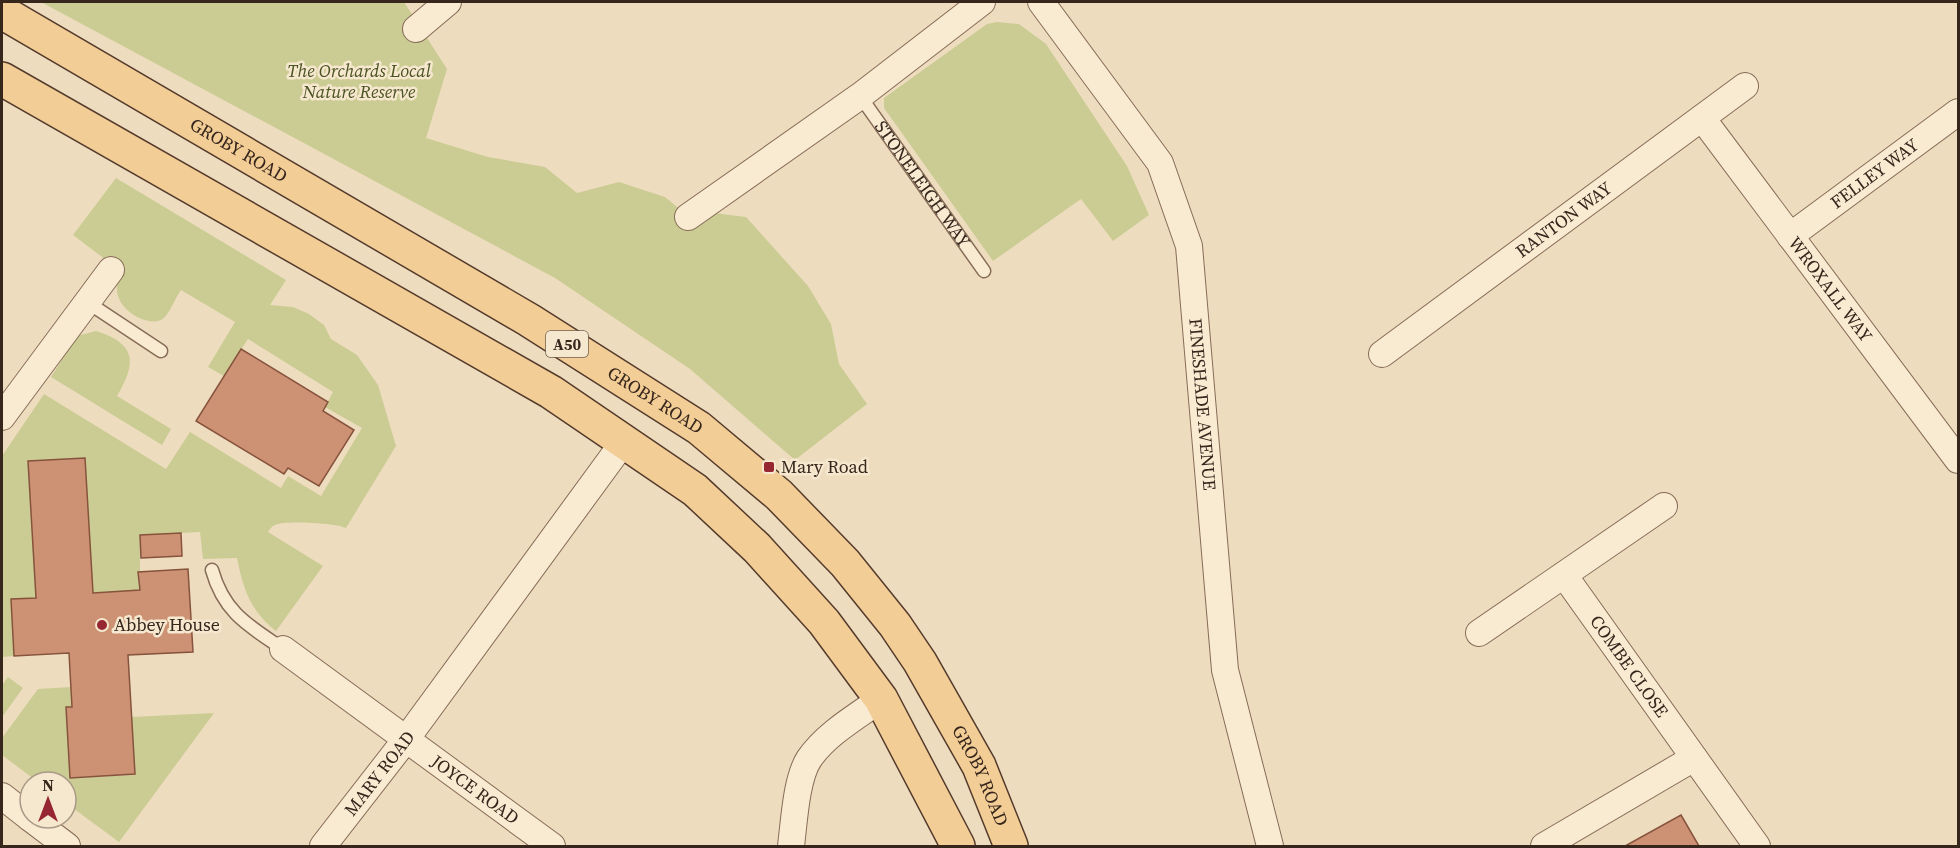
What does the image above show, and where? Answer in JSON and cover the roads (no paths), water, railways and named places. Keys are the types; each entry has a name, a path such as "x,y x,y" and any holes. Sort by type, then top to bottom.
{"main road":[{"name":"GROBY ROAD","path":"2,12 529,320 699,428 778,495 845,563 895,626 920,662 979,766 1011,846"},
{"path":"2,79 551,392 625,440 695,490 757,548 824,622 881,699 958,846"}],"street":[{"path":"416,29 448,2"},
{"path":"688,217 860,96 982,2"},
{"name":"FINESHADE AVENUE","path":"1041,2 1160,163 1189,246 1225,670 1270,846"},
{"name":"RANTON WAY","path":"1382,354 1745,86"},
{"name":"FELLEY WAY","path":"1790,236 1959,112"},
{"name":"WROXALL WAY","path":"1702,118 1959,460"},
{"path":"2,417 111,270"},
{"name":"MARY ROAD","path":"323,846 407,738 625,440"},
{"path":"1479,633 1664,506"},
{"name":"COMBE CLOSE","path":"1564,575 1757,846"},
{"name":"JOYCE ROAD","path":"283,649 552,846"},
{"path":"791,846 799,790 808,761 825,740 881,699"},
{"path":"1544,846 1694,758"},
{"path":"2,796 18,809"},
{"path":"46,830 67,846"}],"lane":[{"name":"STONELEIGH WAY","path":"860,96 984,271"},
{"path":"87,302 161,351"},
{"path":"212,570 218,592 228,608 245,623 283,649"}],"place":[{"name":"Mary Road","path":"769,467"},
{"name":"Abbey House","path":"102,625"}],"park label":[{"name":"The Orchards Local Nature Reserve","path":"359,82"}]}
